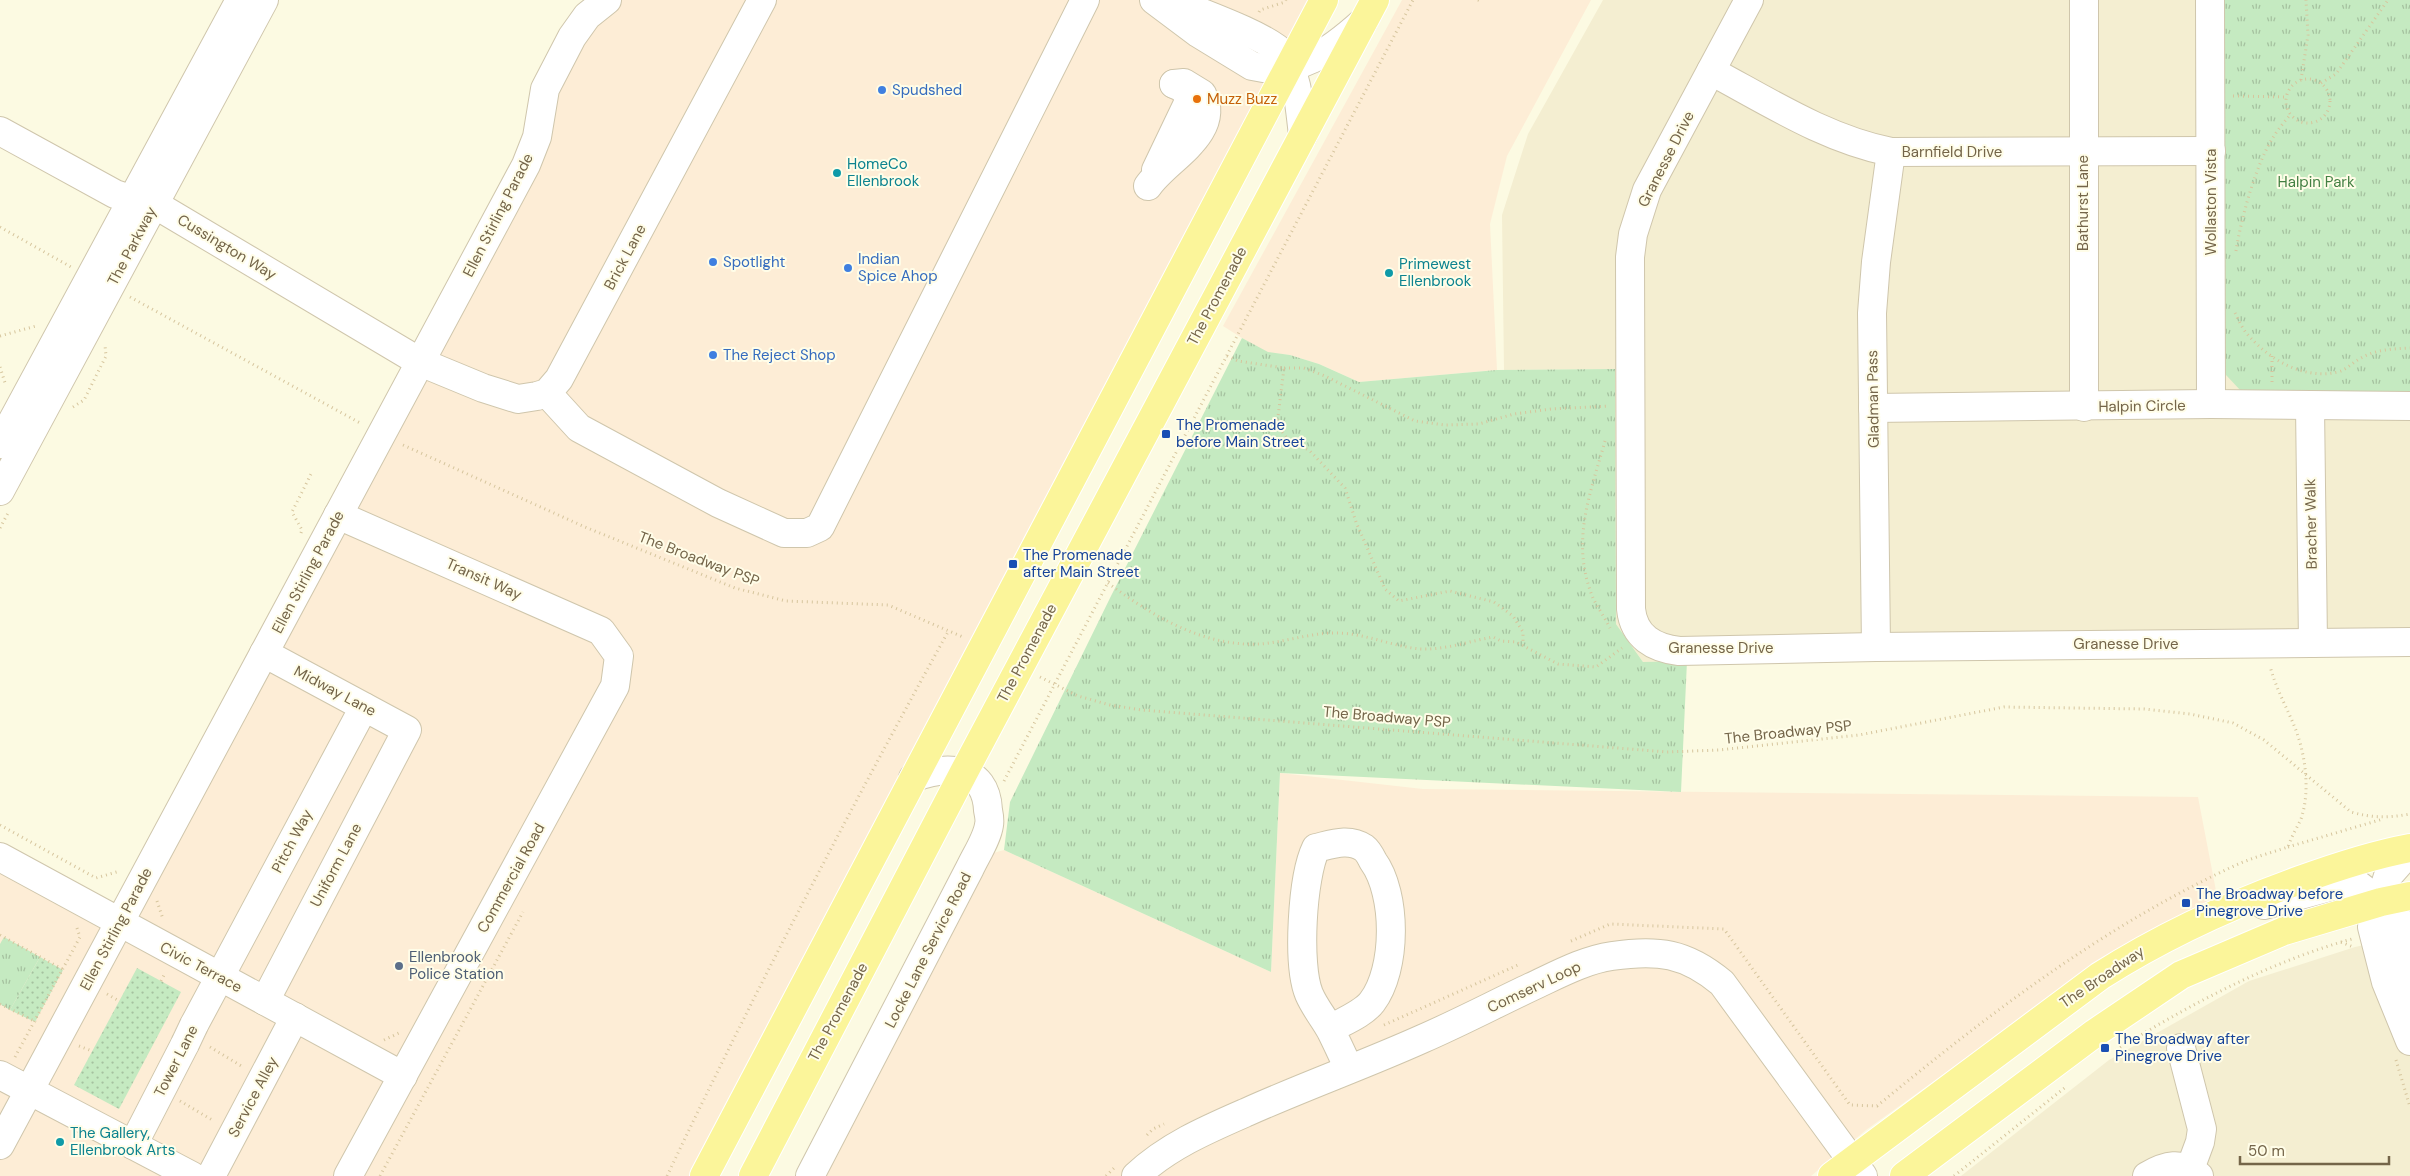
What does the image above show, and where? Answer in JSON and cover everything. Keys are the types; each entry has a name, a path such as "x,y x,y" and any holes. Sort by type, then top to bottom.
{"main road":[{"path":"704,1176 1324,0"},
{"name":"The Promenade","path":"753,1176 1020,666 1302,135 1370,11"},
{"name":"The Broadway","path":"1849,1170 2100,976 2139,951 2185,927 2266,892 2341,866 2410,848"},
{"path":"1904,1176 2095,1033 2181,975 2284,931 2329,917 2377,914 2410,896"}],"street":[{"name":"The Parkway","path":"0,491 100,282 142,203 240,0"},
{"name":"The Parkway","path":"142,203 264,0"},
{"name":"Ellen Stirling Parade","path":"0,1145 526,164 537,137 545,89 572,37 582,23 606,0"},
{"name":"Brick Lane","path":"547,393 559,379 762,0"},
{"path":"420,362 510,397 528,398 547,393 579,428 718,503 784,533 807,533 820,527 1085,0"},
{"path":"1154,0 1198,33 1252,66 1262,68 1289,67 1315,59 1342,42 1370,11"},
{"path":"1168,0 1271,45 1283,54 1289,67 1300,106 1302,135"},
{"name":"Granesse Drive","path":"1748,0 1647,190 1633,234 1630,257 1632,620 1651,644 1679,651 1876,646 2410,642"},
{"name":"Bathurst Lane","path":"2084,0 2084,407"},
{"name":"Wollaston Vista","path":"2210,0 2211,404"},
{"name":"Barnfield Drive","path":"1711,71 1821,130 1856,143 1891,152 2211,151"},
{"name":"Cussington Way","path":"0,130 115,194 166,211 420,362"},
{"name":"Gladman Pass","path":"1876,646 1873,286 1891,152"},
{"name":"The Parkway","path":"0,444 100,282"},
{"name":"Halpin Circle","path":"1873,408 2211,404 2410,406"},
{"name":"Bracher Walk","path":"2310,406 2313,643"},
{"name":"Transit Way","path":"338,515 601,631 619,656"},
{"name":"Midway Lane","path":"264,653 407,730"},
{"name":"Commercial Road","path":"348,1176 615,686 619,656"},
{"name":"Pitch Way","path":"219,976 364,707"},
{"name":"Uniform Lane","path":"265,1001 407,730"},
{"path":"913,778 930,771 964,772"},
{"name":"Locke Lane Service Road","path":"810,1176 970,868 989,825 988,798 978,779 964,772"},
{"path":"1330,1029 1371,1004 1384,980 1390,950 1390,909 1381,872 1364,849 1343,841 1316,848 1310,860 1305,892 1303,971 1309,994 1330,1029 1349,1069"},
{"path":"2410,855 2404,858 2388,876 2377,914 2386,982 2410,1041"},
{"name":"Civic Terrace","path":"0,857 403,1076"},
{"path":"2185,927 2337,885 2357,884 2377,914"},
{"path":"2377,914 2396,914 2409,971 2410,1002"},
{"name":"Comserv Loop","path":"1128,1169 1167,1152 1207,1130 1422,1039 1568,969 1611,956 1632,954 1679,956 1696,964 1722,983 1849,1170"},
{"name":"Tower Lane","path":"133,1145 162,1090 195,1038 219,976"},
{"name":"Service Alley","path":"211,1176 295,1017"},
{"path":"2147,1176 2161,1168 2172,1165 2195,1172 2202,1129 2180,1048"},
{"path":"2,1076 192,1176"}],"path":[{"path":"988,810 1413,0"},
{"path":"2302,80 2308,35 2306,0"},
{"path":"2322,83 2336,74 2388,0"},
{"path":"2315,79 2322,83 2330,95 2328,110 2324,116 2310,123 2302,122 2291,114 2288,108 2287,97 2290,88 2302,80 2315,79"},
{"path":"2228,96 2287,97"},
{"path":"2235,257 2239,228 2254,180 2273,136 2291,114"},
{"name":"The Broadway PSP","path":"0,228 382,434 426,456 585,527 736,588 786,600 888,604 983,647"},
{"path":"2233,311 2249,336 2293,369 2305,373 2321,374 2339,371 2361,358 2383,350 2410,348"},
{"path":"0,336 37,326"},
{"path":"2272,355 2272,405"},
{"path":"1227,356 1238,361 1284,368 1304,368 1325,376 1415,421 1445,425 1480,424 1514,414 1551,409 1611,406"},
{"path":"0,367 8,394"},
{"path":"1284,368 1277,425 1289,441 1309,450 1345,488 1356,522 1385,589 1399,601 1450,591 1494,602 1514,616 1523,632 1523,645"},
{"path":"1611,397 1611,415"},
{"path":"1608,433 1583,517 1583,558 1593,598 1613,634"},
{"path":"298,539 302,530 292,512 312,474"},
{"path":"1108,583 1153,614 1179,627 1219,640 1259,644 1339,633 1421,649 1445,647 1493,637 1501,641 1516,642 1558,664 1596,667 1624,646"},
{"path":"667,1176 732,1040 906,708 949,630"},
{"path":"1618,640 1628,650"},
{"path":"2268,643 2273,680 2294,726 2305,773 2305,800 2301,819 2288,847"},
{"name":"The Broadway PSP","path":"1020,666 1078,696 1110,705 1142,710 1667,752 1719,750 1859,735 2004,706 2144,709 2190,714 2232,723 2264,740 2351,812 2368,817 2392,817 2410,814"},
{"path":"1564,944 1610,924 1724,929 1850,1104 1877,1106 1979,1023 2053,970 2114,930 2236,866 2288,847 2392,817"},
{"path":"0,825 96,878 120,871 124,862"},
{"path":"380,1176 523,912"},
{"path":"2,1076 80,937 74,919"},
{"path":"0,935 119,1001"},
{"path":"1383,1026 1519,964"},
{"path":"195,1038 262,1078"},
{"path":"162,1090 233,1133"},
{"path":"1146,1136 1153,1129 1170,1121"},
{"path":"1106,1176 1128,1169"}],"shaded area":[{"path":"607,0 1324,0 704,1176 0,1176 0,857 119,922 541,111"},
{"path":"1402,0 1591,0 1507,156 1490,224 1497,370 1359,382 1319,364 1290,355 1264,352 1223,326"},
{"path":"1603,0 2410,0 2410,651 1643,662 1616,624 1615,369 1504,370 1502,215 1528,134"},
{"path":"1280,773 1423,789 2198,797 2217,896 2119,948 1866,1130 1811,1176 802,1176 955,864 1004,850 1271,972"},
{"path":"2410,935 2410,1176 1961,1176 2109,1060 2249,981 2355,947"}],"green space":[{"name":"Halpin Park","path":"2221,0 2410,0 2410,395 2241,391 2226,375 2222,364"},
{"path":"1242,338 1268,352 1290,355 1319,364 1359,382 1497,370 1615,369 1616,624 1643,662 1687,661 1681,792 1280,773 1271,972 1004,850 1010,802 1111,596"},
{"path":"4,937 40,957 10,1010 0,1004 0,944"},
{"path":"40,957 63,970 35,1022 10,1010"},
{"path":"137,968 181,992 119,1109 74,1085"}],"place":[{"name":"Spudshed","path":"882,90"},
{"name":"Muzz Buzz","path":"1197,99"},
{"name":"HomeCo Ellenbrook","path":"837,173"},
{"name":"Spotlight","path":"713,262"},
{"name":"Indian Spice Ahop","path":"848,268"},
{"name":"Primewest Ellenbrook","path":"1389,273"},
{"name":"The Reject Shop","path":"713,355"},
{"name":"The Promenade before Main Street","path":"1166,434"},
{"name":"The Promenade after Main Street","path":"1013,564"},
{"name":"The Broadway before Pinegrove Drive","path":"2186,903"},
{"name":"Ellenbrook Police Station","path":"399,966"},
{"name":"The Broadway after Pinegrove Drive","path":"2105,1048"},
{"name":"The Gallery, Ellenbrook Arts","path":"60,1142"}]}
